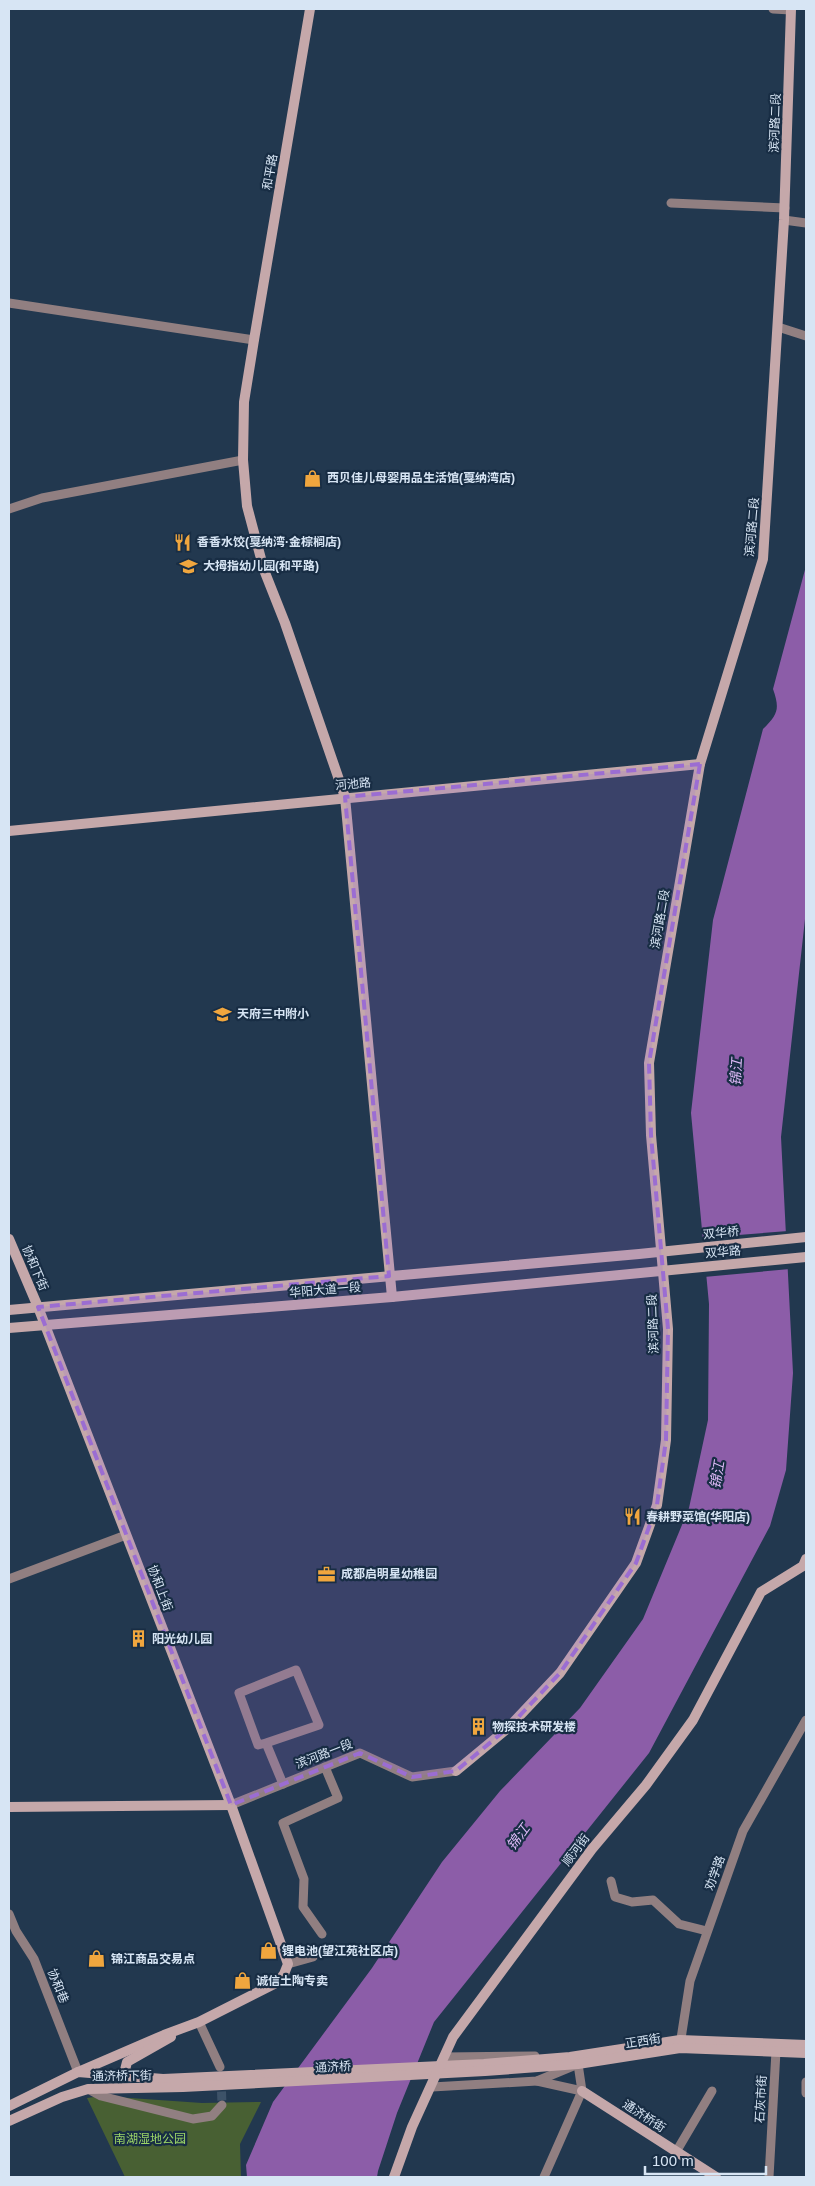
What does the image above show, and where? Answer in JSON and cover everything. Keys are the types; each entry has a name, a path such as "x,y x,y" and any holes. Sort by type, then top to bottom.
{"street":[{"name":"和平路","path":"310,9 244,402 244,460 247,506 264,570 285,623 345,797 392,1297"},
{"path":"773,9 791,9"},
{"name":"滨河路二段","path":"456,1771 508,1728 560,1673 636,1563 657,1506 666,1440 668,1329 651,1135 649,1064 700,764 764,559 785,208 791,9"},
{"path":"671,203 785,208"},
{"path":"784,220 806,223"},
{"path":"9,303 254,340"},
{"path":"778,327 806,336"},
{"path":"9,509 42,498 244,460"},
{"name":"河池路","path":"9,830 700,764"},
{"name":"双华桥","path":"639,1254 806,1237"},
{"name":"协和下街","path":"9,1239 38,1307"},
{"name":"华阳大道一段","path":"9,1310 639,1254"},
{"name":"双华路","path":"642,1272 806,1257"},
{"name":"华阳大道一段","path":"9,1328 392,1297 642,1272"},
{"name":"协和上街","path":"38,1307 231,1805 288,1964"},
{"path":"9,1579 126,1535"},
{"name":"顺河街","path":"394,2177 412,2127 432,2087 453,2037 592,1849 646,1785 693,1720 761,1592 803,1566 806,1559"},
{"path":"296,1670 319,1725 266,1743 258,1745 239,1693 296,1670"},
{"name":"劝学路","path":"680,2044 690,1981 743,1831 806,1720"},
{"path":"266,1743 283,1784"},
{"name":"滨河路一段","path":"231,1805 360,1752 412,1777 456,1771"},
{"path":"322,1934 302,1907 304,1879 283,1822 338,1798 325,1767"},
{"path":"9,1807 231,1805"},
{"path":"611,1881 615,1897 632,1902 653,1900 679,1924 707,1931"},
{"name":"协和巷","path":"9,1914 16,1931 34,1959 78,2072"},
{"path":"288,1964 313,1957"},
{"name":"通济桥下街","path":"9,2106 78,2072 164,2034 199,2022 278,1982 288,1964"},
{"path":"199,2022 220,2067"},
{"name":"通济桥下街","path":"133,2076 125,2070 127,2062 182,2029"},
{"path":"444,2057 574,2060 680,2044 806,2045"},
{"path":"680,2044 806,2053"},
{"name":"石灰市街","path":"769,2177 776,2052"},
{"path":"536,2081 574,2060"},
{"path":"544,2177 582,2092 574,2060"},
{"name":"通济桥","path":"182,2082 484,2068 574,2060"},
{"name":"通济桥下街","path":"78,2072 182,2082"},
{"path":"432,2087 536,2081 582,2092"},
{"name":"通济桥下街","path":"9,2121 62,2096 88,2089 182,2082"},
{"path":"806,2082 806,2093"},
{"path":"88,2089 101,2096 193,2119 212,2116 222,2105"},
{"path":"676,2152 712,2091"},
{"name":"通济桥街","path":"582,2092 716,2177"}],"highlighted area":[{"path":"700,764 649,1063 651,1135 668,1329 666,1440 657,1505 636,1563 560,1673 508,1728 456,1771 412,1777 360,1753 231,1805 38,1307 389,1276 345,797"}],"green space":[{"name":"南湖湿地公园","path":"101,2096 202,2103 261,2102 240,2144 241,2177 125,2177 87,2098"}],"water":[{"name":"锦江","path":"806,566 806,910 781,1137 793,1373 786,1470 770,1526 649,1753 434,2022 397,2113 377,2177 247,2177 246,2165 273,2102 372,1968 442,1862 500,1791 580,1708 643,1619 689,1508 708,1420 709,1304 691,1113 713,920 763,729 775,715 777,706 773,689"}],"pier":[{"path":"788,1231 790,1269 704,1277 700,1238"}],"tunnel":[{"path":"221,2078 222,2105"}],"place":[{"name":"西贝佳儿母婴用品生活馆(戛纳湾店)","path":"313,478"},
{"name":"香香水饺(戛纳湾·金棕榈店)","path":"183,542"},
{"name":"大拇指幼儿园(和平路)","path":"189,566"},
{"name":"天府三中附小","path":"223,1014"},
{"name":"春耕野菜馆(华阳店)","path":"632,1517"},
{"name":"成都启明星幼稚园","path":"327,1574"},
{"name":"阳光幼儿园","path":"138,1639"},
{"name":"物探技术研发楼","path":"478,1727"},
{"name":"锂电池(望江苑社区店)","path":"268,1951"},
{"name":"锦江商品交易点","path":"97,1959"},
{"name":"诚信土陶专卖","path":"242,1981"}]}
